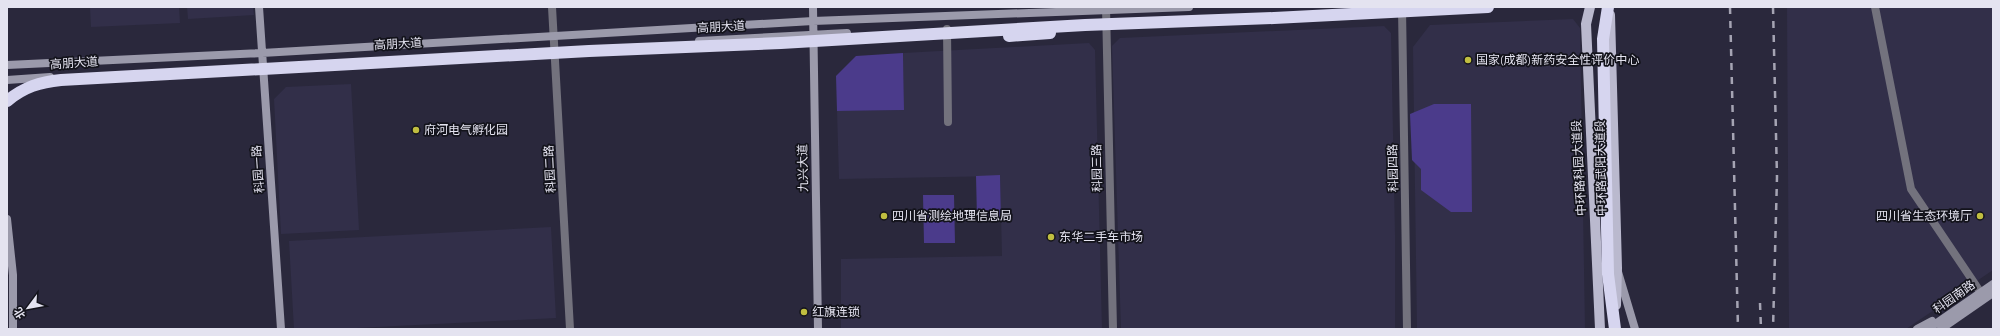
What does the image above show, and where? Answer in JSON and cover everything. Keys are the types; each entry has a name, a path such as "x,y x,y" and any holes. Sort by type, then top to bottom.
{"highway":[{"path":"7,101 26,87 42,82 61,80 588,51 780,43 1063,26 1281,18 1488,7"},
{"path":"1609,7 1603,39 1615,329"},
{"path":"780,43 824,47 1009,36 1052,32 1106,13"}],"main road":[{"name":"科园一路","path":"259,7 281,329"},
{"name":"九兴大道","path":"813,7 818,329"},
{"name":"高朋大道","path":"7,80 262,63 947,29 1106,13 1189,7"},
{"name":"高朋大道","path":"7,65 262,53 813,21 1106,13 1437,7"},
{"name":"中环路科园大道段","path":"1590,7 1586,24 1600,329"},
{"path":"7,219 14,275 13,329"},
{"path":"1612,271 1635,329"},
{"name":"科园南路","path":"1941,329 1981,292 1993,284"},
{"name":"科园南路","path":"1928,329 1993,293"},
{"path":"1917,329 1957,314"},
{"path":"1947,329 1957,314"}],"street":[{"name":"科园二路","path":"552,7 556,48 570,329"},
{"path":"1875,7 1911,189 1981,292"},
{"name":"科园四路","path":"1402,8 1407,329"},
{"name":"科园三路","path":"1106,13 1113,329"},
{"path":"947,29 948,122"}],"shaded area":[{"path":"90,7 179,7 180,23 91,27"},
{"path":"187,7 253,7 254,15 188,19"},
{"path":"1787,7 1993,7 1993,270 1906,329 1789,329"},
{"path":"1573,19 1580,28 1585,329 1417,329 1413,47 1430,25"},
{"path":"1384,26 1391,33 1395,235 1395,329 1121,329 1112,46 1120,38"},
{"path":"1089,43 1095,50 1102,329 841,329 841,259 1002,256 1000,176 839,179 837,111 904,110 903,53"},
{"path":"903,53 904,110 837,111 836,76 856,56"},
{"path":"351,84 359,230 281,234 274,99 286,87"},
{"path":"1434,104 1471,104 1472,212 1451,212 1421,190 1421,169 1412,160 1410,114"},
{"path":"1000,175 1001,217 977,218 976,176"},
{"path":"923,195 954,195 955,243 924,243"},
{"path":"551,227 556,318 337,329 294,329 289,241"}],"railway":[{"path":"1730,7 1738,329"},
{"path":"1773,7 1777,177 1773,329"},
{"path":"1760,303 1761,329"}],"place":[{"name":"国家(成都)新药安全性评价中心","path":"1468,60"},
{"name":"府河电气孵化园","path":"416,130"},
{"name":"四川省测绘地理信息局","path":"884,216"},
{"name":"四川省生态环境厅","path":"1980,216"},
{"name":"东华二手车市场","path":"1051,237"},
{"name":"红旗连锁","path":"804,312"}]}
